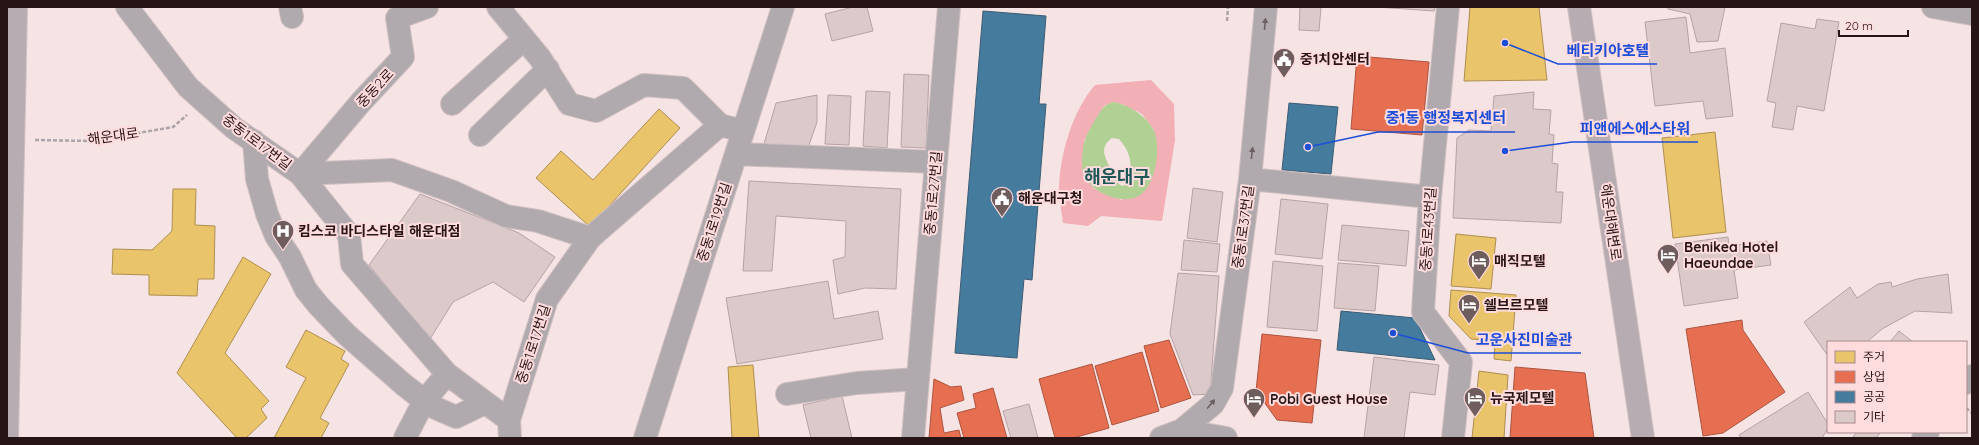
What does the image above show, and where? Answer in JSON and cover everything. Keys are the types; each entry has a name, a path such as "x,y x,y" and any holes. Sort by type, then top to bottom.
{"main road":[{"path":"7,438 16,7"},
{"name":"해운대해변로","path":"1579,7 1644,438"}],"street":[{"name":"중동1로17번길","path":"127,7 188,87 234,128 300,174 392,170 451,191 506,216 538,222 590,238"},
{"name":"중동2로","path":"300,174 361,102 403,58 397,18 427,7"},
{"path":"498,7 548,70 569,104 596,111 644,85 683,88 720,125 743,131"},
{"name":"중동1로19번길","path":"645,438 783,7"},
{"name":"중동1로27번길","path":"913,438 949,7"},
{"name":"중동1로37번길","path":"1182,430 1213,404 1222,388 1250,179 1266,7"},
{"name":"중동1로43번길","path":"1448,7 1430,197 1423,312 1461,362 1453,438"},
{"path":"1933,7 1972,14"},
{"path":"452,104 524,39"},
{"path":"480,135 548,70"},
{"name":"중동1로17번길","path":"510,429 547,299 590,238 720,125"},
{"path":"254,142 257,180 267,214 276,236 290,257 306,290 319,306 347,335 431,406 456,417 485,403"},
{"path":"736,154 936,162"},
{"path":"300,174 349,234 352,264 447,374 485,403 510,429"},
{"path":"1250,179 1430,197"},
{"path":"405,438 424,400 447,374"},
{"path":"788,394 857,383 918,379"},
{"path":"1161,438 1182,430 1226,438"}],"path":[{"path":"1227,21 1228,7"},
{"name":"해운대로","path":"13,139 92,141 173,126 205,102"}],"shaded area":[{"path":"1151,80 1174,104 1175,140 1162,221 1101,216 1088,226 1063,223 1059,192 1061,164 1064,149 1068,135 1080,108 1095,85","holes":["1113,102 1122,104 1142,114 1154,130 1122,200 1093,188 1084,141 1104,106"]},
{"path":"1113,102 1125,105 1142,116 1151,126 1156,139 1157,158 1152,179 1147,188 1141,194 1130,199 1118,199 1104,194 1090,184 1083,173 1082,164 1086,137 1103,108","holes":["1112,138 1119,139 1127,151 1131,165 1129,180 1122,186 1115,179 1106,159 1104,150 1107,142"]}],"building: 주거":[{"path":"1470,7 1539,7 1547,80 1464,81"},
{"path":"659,109 680,128 590,227 536,178 561,151 593,180"},
{"path":"1715,132 1726,232 1673,238 1662,138"},
{"path":"173,189 196,189 195,225 215,226 214,279 198,279 197,296 149,295 149,275 112,274 113,249 152,250 172,231"},
{"path":"1456,234 1496,238 1491,289 1451,286"},
{"path":"243,257 271,274 225,353 269,401 261,409 267,418 246,438 237,438 177,373"},
{"path":"1451,290 1516,295 1511,361 1494,359 1495,341 1471,339 1449,316"},
{"path":"306,330 345,351 341,359 349,364 320,418 329,423 321,438 274,438 306,378 286,367"},
{"path":"753,365 759,438 732,438 728,367"},
{"path":"1479,371 1508,375 1504,438 1472,438"}],"building: 상업":[{"path":"1357,56 1429,62 1422,135 1351,129"},
{"path":"1742,320 1743,330 1785,392 1723,433 1703,436 1686,329"},
{"path":"1262,334 1321,340 1312,423 1277,420 1256,391"},
{"path":"1169,340 1191,398 1161,408 1144,346"},
{"path":"1142,352 1159,411 1112,425 1095,366"},
{"path":"1092,364 1109,428 1073,438 1055,438 1039,379"},
{"path":"1515,367 1585,373 1594,438 1510,438"},
{"path":"934,379 951,387 961,386 964,400 940,408 944,433 959,430 961,438 929,438"},
{"path":"993,388 1007,438 964,438 957,413 976,408 973,394"}],"building: 공공":[{"name":"해운대구청","path":"983,11 1046,16 1039,104 1046,104 1032,280 1024,279 1017,358 955,353"},
{"path":"1289,103 1338,107 1331,174 1282,170"},
{"path":"1341,311 1415,318 1435,360 1337,350"}],"building: 기타":[{"path":"853,7 867,7 873,31 832,41 825,14"},
{"path":"1300,7 1321,7 1319,31 1299,30"},
{"path":"1377,7 1435,7 1434,11"},
{"path":"1668,7 1725,7 1718,41 1697,42 1690,14 1668,9"},
{"path":"1686,17 1690,53 1725,48 1733,116 1706,119 1703,101 1655,106 1645,22"},
{"path":"1817,19 1839,22 1824,111 1797,106 1793,130 1772,127 1776,103 1767,101 1781,23 1815,29"},
{"path":"904,74 929,75 926,148 901,147"},
{"path":"866,91 890,92 887,148 863,146"},
{"path":"1534,92 1533,109 1551,110 1549,134 1554,135 1552,163 1558,164 1556,192 1563,192 1561,223 1453,218 1457,138 1469,130 1491,131 1494,96"},
{"path":"817,95 817,122 808,148 764,144 776,103"},
{"path":"828,95 851,96 849,145 825,144"},
{"path":"749,181 901,189 896,289 865,288 838,294 833,260 845,257 846,221 776,216 772,271 743,271"},
{"path":"1193,188 1223,192 1217,242 1187,238"},
{"path":"420,194 519,233 555,257 524,302 493,282 453,302 430,339 369,265"},
{"path":"1281,199 1328,204 1322,259 1275,254"},
{"path":"1342,225 1409,231 1406,266 1338,260"},
{"path":"1728,237 1729,246 1767,241 1771,265 1734,270 1738,298 1684,306 1675,244"},
{"path":"1184,240 1220,244 1217,272 1181,270"},
{"path":"1273,261 1323,266 1317,331 1267,327"},
{"path":"1338,263 1379,266 1375,311 1334,308"},
{"path":"1178,273 1219,276 1210,394 1193,395 1170,334"},
{"path":"1948,274 1952,313 1915,311 1882,329 1868,341 1827,341 1827,355 1804,322 1850,287 1857,298 1878,284 1891,282 1892,287 1917,279"},
{"path":"828,281 834,319 878,311 883,339 737,364 726,298"},
{"path":"1899,331 1912,341 1891,341"},
{"path":"1374,357 1439,365 1435,395 1410,392 1404,438 1364,438"},
{"path":"1808,392 1827,422 1827,430 1822,438 1741,438 1739,435"},
{"path":"842,396 852,438 811,438 803,405"},
{"path":"1029,404 1038,438 1011,438 1003,411"},
{"path":"1856,433 1880,433 1876,438 1852,438"}],"place":[{"name":"베티키아호텔","path":"1505,43"},
{"name":"중1치안센터","path":"1284,78"},
{"name":"중1동 행정복지센터","path":"1308,147"},
{"name":"피앤에스에스타워","path":"1505,151"},
{"name":"해운대구청","path":"1002,218"},
{"name":"킴스코 바디스타일 해운대점","path":"283,250"},
{"name":"Benikea Hotel Haeundae","path":"1668,274"},
{"name":"매직모텔","path":"1479,280"},
{"name":"쉘브르모텔","path":"1469,324"},
{"name":"고운사진미술관","path":"1393,333"},
{"name":"Pobi Guest House","path":"1254,418"},
{"name":"뉴국제모텔","path":"1475,418"}],"district":[{"name":"해운대구","path":"1117,176"}]}
